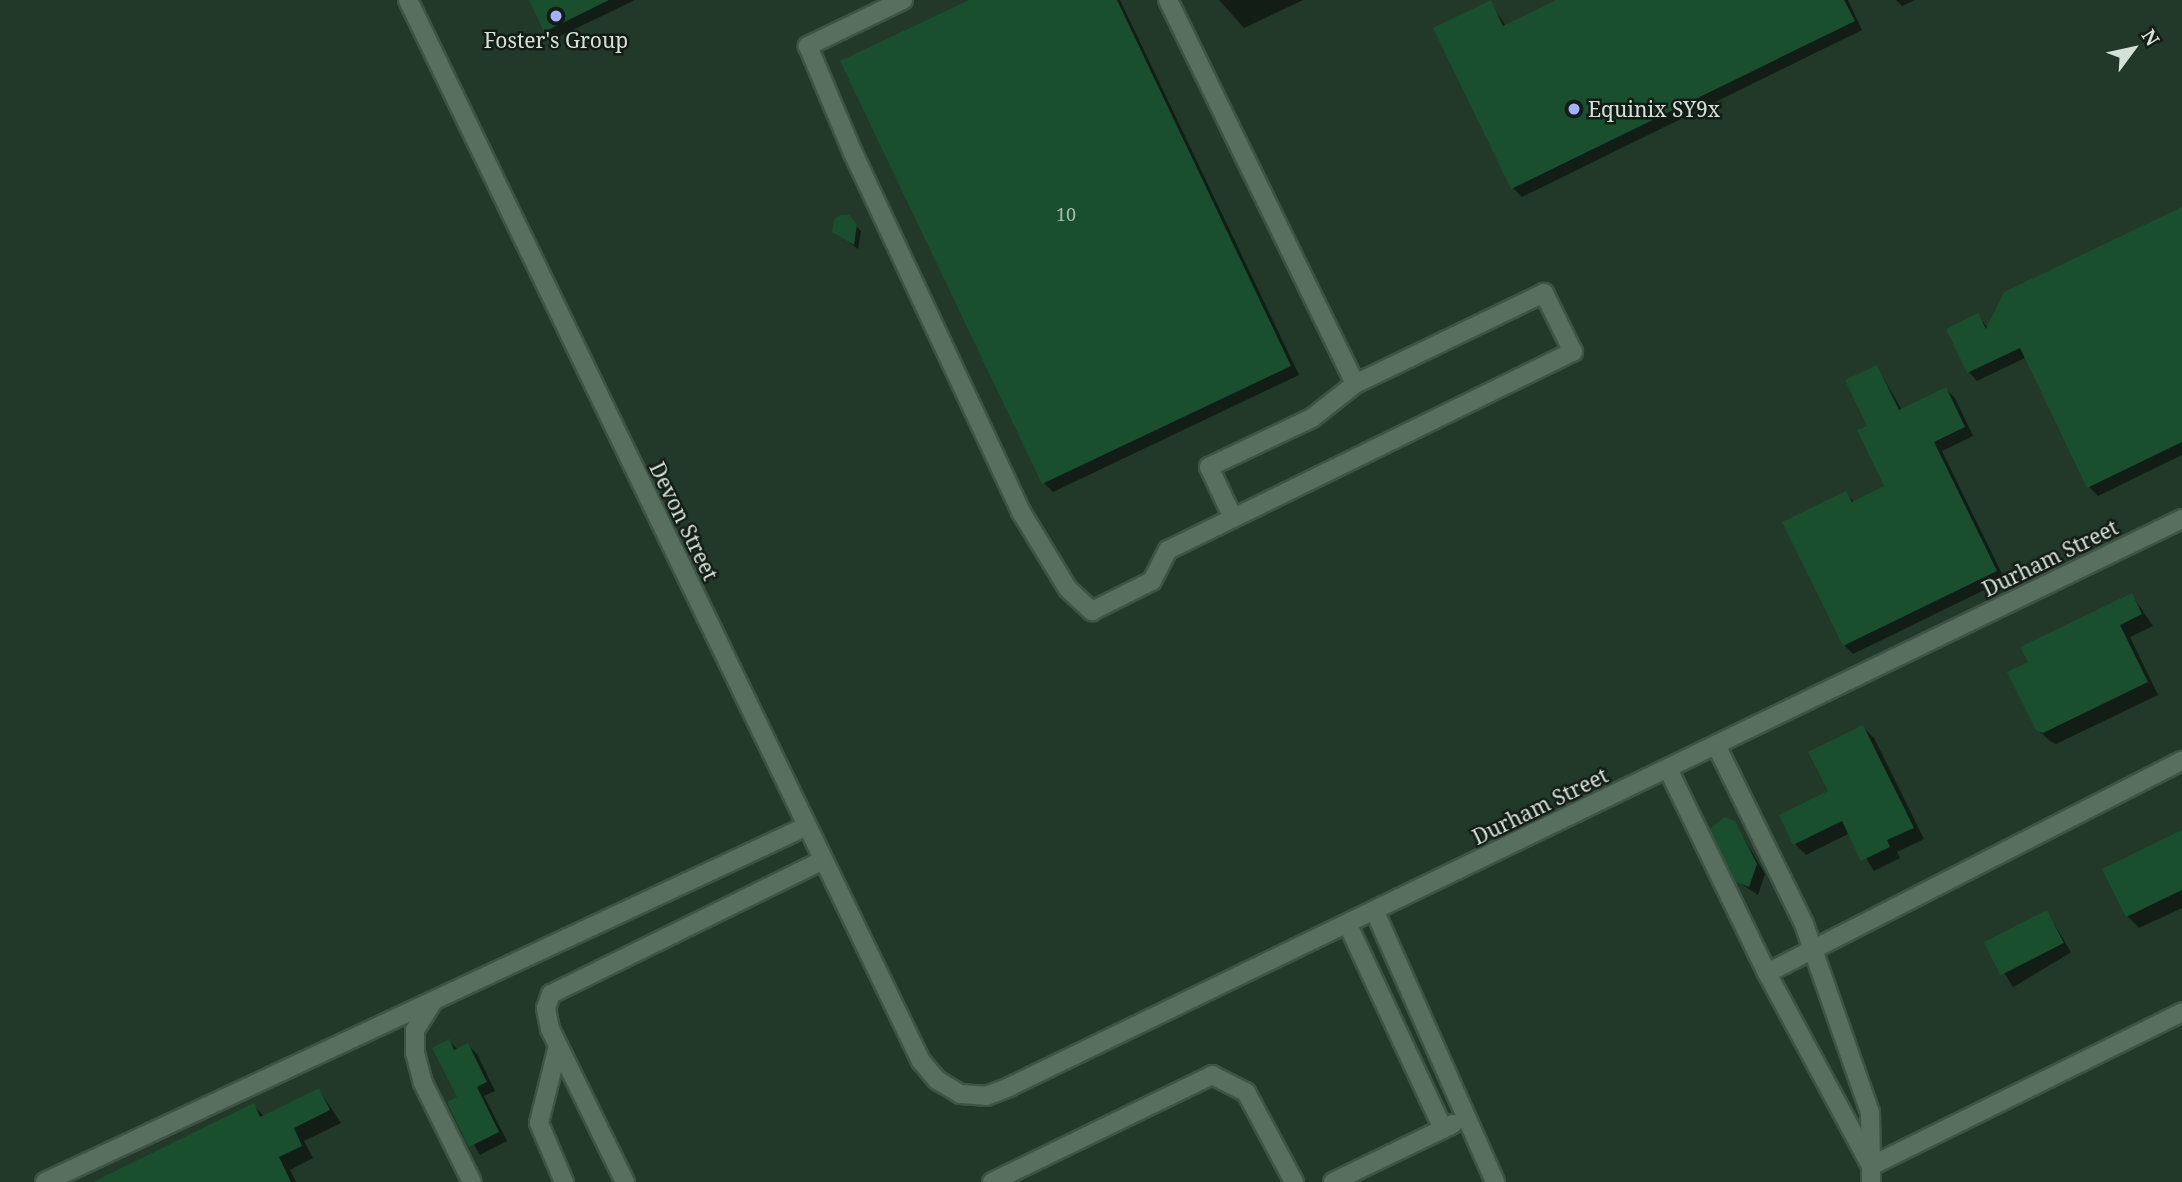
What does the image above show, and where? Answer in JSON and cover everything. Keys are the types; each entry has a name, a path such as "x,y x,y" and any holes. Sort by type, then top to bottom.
{"street":[{"name":"Devon Street","path":"408,0 921,1061"},
{"path":"903,0 808,46 859,165 1049,562 1092,611 1152,581 1168,550 1573,352 1544,293 1355,384 1312,418 1209,467 1233,517"},
{"path":"1168,0 1355,384"},
{"name":"Durham Street","path":"921,1061 937,1080 960,1094 986,1096 1375,912 2182,519"},
{"path":"1716,745 1813,949 1870,1112 1871,1174"},
{"path":"1767,973 2182,761"},
{"path":"1668,769 1767,973 1871,1174"},
{"path":"45,1182 807,826"},
{"path":"625,1182 558,1045 546,1008 551,994 823,860"},
{"path":"1375,912 1495,1182"},
{"path":"1348,925 1443,1129"},
{"path":"434,1000 415,1030 415,1053 423,1083 472,1182"},
{"path":"1871,1174 2182,1012"},
{"path":"558,1045 539,1123 564,1182"},
{"path":"992,1182 1212,1075 1246,1092 1294,1182"},
{"path":"1333,1182 1466,1119"}],"building":[{"name":"Foster's Group","path":"529,0 609,0 544,32"},
{"path":"969,0 1117,0 1291,366 1042,484 840,61"},
{"name":"Equinix SY9x","path":"1491,0 1503,26 1556,0 1844,0 1855,21 1511,189 1433,28"},
{"path":"2182,207 2182,442 2087,488 2020,348 1967,373 1946,329 1978,313 1986,329 2004,292"},
{"path":"849,215 857,224 854,245 832,232 834,219"},
{"path":"1877,365 1899,410 1946,387 1965,427 1934,442 1997,571 1843,646 1782,522 1846,491 1852,502 1884,486 1857,430 1867,426 1845,380"},
{"path":"2132,593 2142,614 2120,625 2148,682 2043,733 2036,730 2007,672 2028,662 2020,647"},
{"path":"1863,725 1914,828 1887,840 1890,847 1861,861 1842,821 1793,845 1779,815 1828,791 1808,752"},
{"path":"1724,817 1735,821 1757,864 1749,887 1736,882 1710,829"},
{"path":"2182,830 2182,890 2126,917 2102,869"},
{"path":"2047,910 2064,943 2001,975 1984,942"},
{"path":"449,1039 454,1050 468,1043 487,1082 477,1087 499,1132 469,1147 447,1102 457,1097 432,1048"},
{"path":"319,1088 330,1110 294,1128 302,1146 279,1157 291,1182 93,1182 254,1103 260,1117"}],"place":[{"name":"Foster's Group","path":"556,16"},
{"name":"Equinix SY9x","path":"1574,109"}]}
